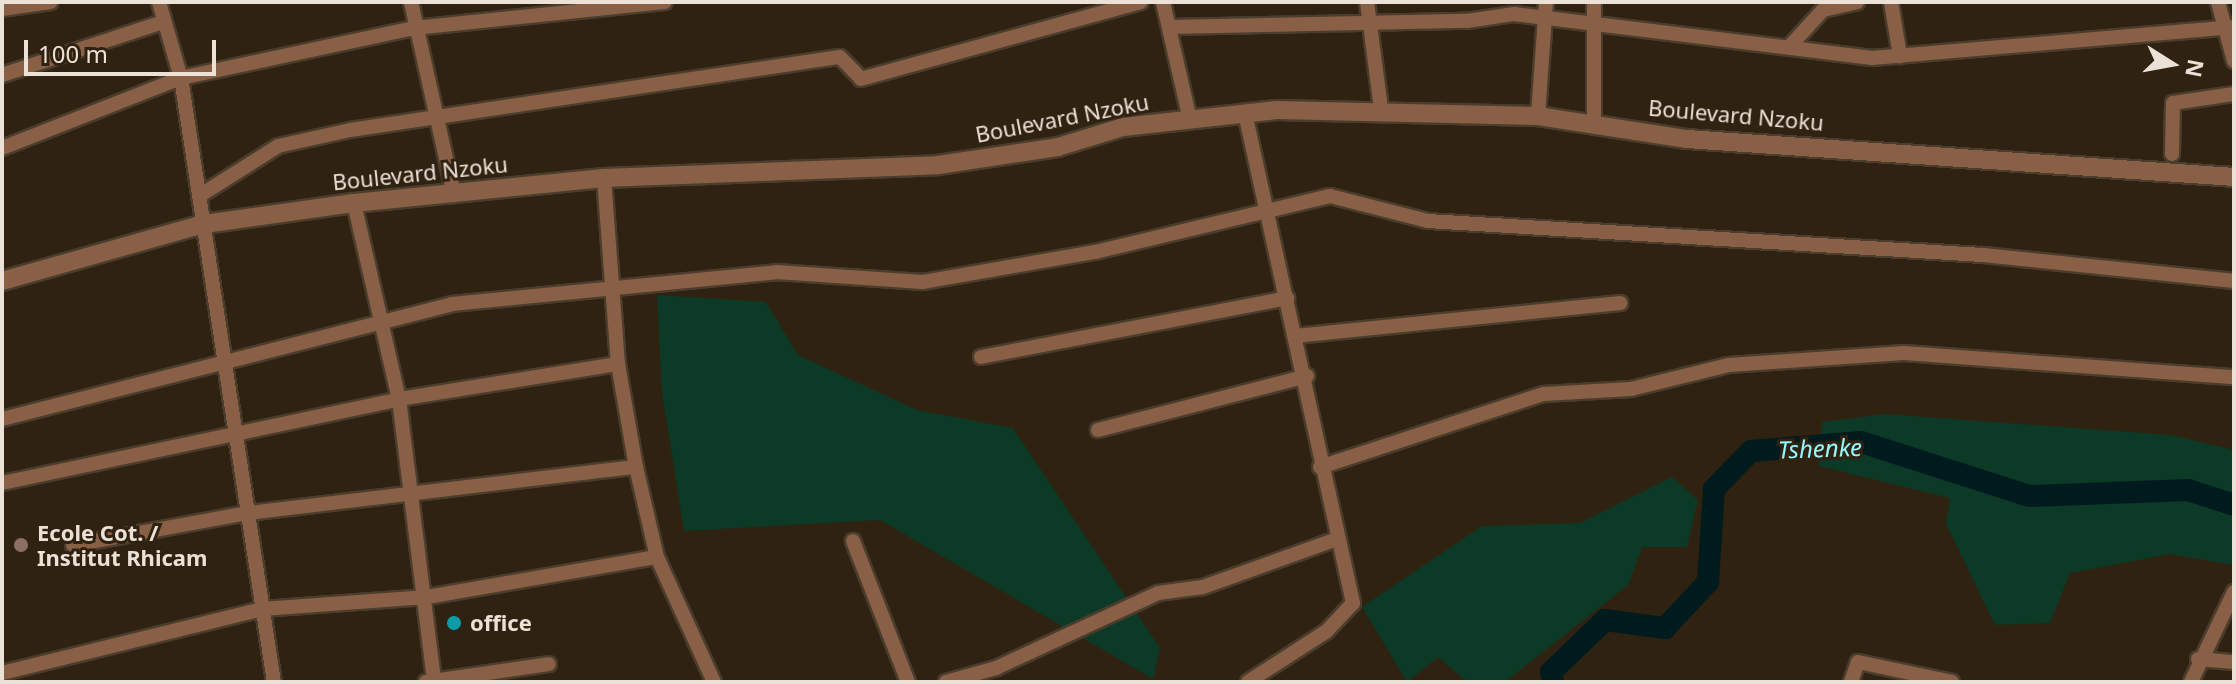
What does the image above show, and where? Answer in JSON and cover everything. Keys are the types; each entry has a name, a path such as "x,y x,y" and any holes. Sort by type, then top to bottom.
{"street":[{"path":"2,9 51,2"},
{"path":"159,2 181,78 274,682"},
{"path":"411,2 414,28 454,195"},
{"path":"2,148 181,78 414,28 665,2"},
{"path":"199,196 287,143 436,116 840,57 861,79 1141,2"},
{"path":"1163,2 1190,120"},
{"path":"1367,2 1381,109"},
{"path":"1594,2 1594,122"},
{"path":"1791,45 1823,10 1857,2"},
{"path":"1891,2 1900,56"},
{"path":"2218,2 2229,28 2234,61"},
{"path":"1170,27 1372,23 1546,9 1594,22 1900,56 2229,28"},
{"path":"1538,116 1546,9"},
{"path":"2,75 163,22"},
{"path":"2172,154 2173,103 2234,94"},
{"name":"Boulevard Nzoku","path":"2,281 204,224 354,203 604,178 938,165 1245,113 1381,109 1538,116 1594,122 1687,139 2234,177"},
{"path":"1245,113 1270,206 1295,336 1307,376 1320,467 1351,587 1349,611 1248,682"},
{"path":"604,178 618,364 636,467 657,557 714,682"},
{"path":"2,419 385,318 613,283 776,272 923,282 1095,252 1270,206 1330,196 1428,221 1983,255 2234,281"},
{"path":"354,203 385,318 399,399 427,597 430,681 549,664"},
{"path":"981,357 1287,298"},
{"path":"1295,336 1620,303"},
{"path":"1320,467 1544,394 1631,389 1729,365 1904,353 2234,377"},
{"path":"2,483 399,399 618,364"},
{"path":"1098,430 1307,376"},
{"path":"73,545 248,513 412,498 636,467"},
{"path":"946,682 998,675 1158,593 1203,587 1337,539"},
{"path":"853,541 908,682"},
{"path":"2,673 262,609 427,597 657,557"},
{"path":"2191,682 2198,659 2234,592"},
{"path":"2198,659 2234,662"},
{"path":"1851,682 1858,662 1952,682"}],"green space":[{"path":"657,295 766,302 798,355 917,410 1013,428 1160,648 1153,679 880,520 684,531 662,392"},
{"path":"1885,414 2171,435 2234,450 2234,565 2170,554 2070,573 2050,623 1995,625 1946,524 1950,498 1819,466 1822,422"},
{"path":"1672,477 1698,500 1687,547 1642,547 1628,585 1505,682 1467,682 1438,657 1407,682 1362,607 1482,526 1580,523"}],"waterway":[{"name":"Tshenke","path":"1553,682 1551,672 1605,620 1665,628 1708,582 1714,489 1751,451 1861,442 2029,496 2188,490 2234,505"}],"place":[{"name":"Ecole Cot. / Institut Rhicam","path":"21,545"},
{"name":"office","path":"454,623"}]}
